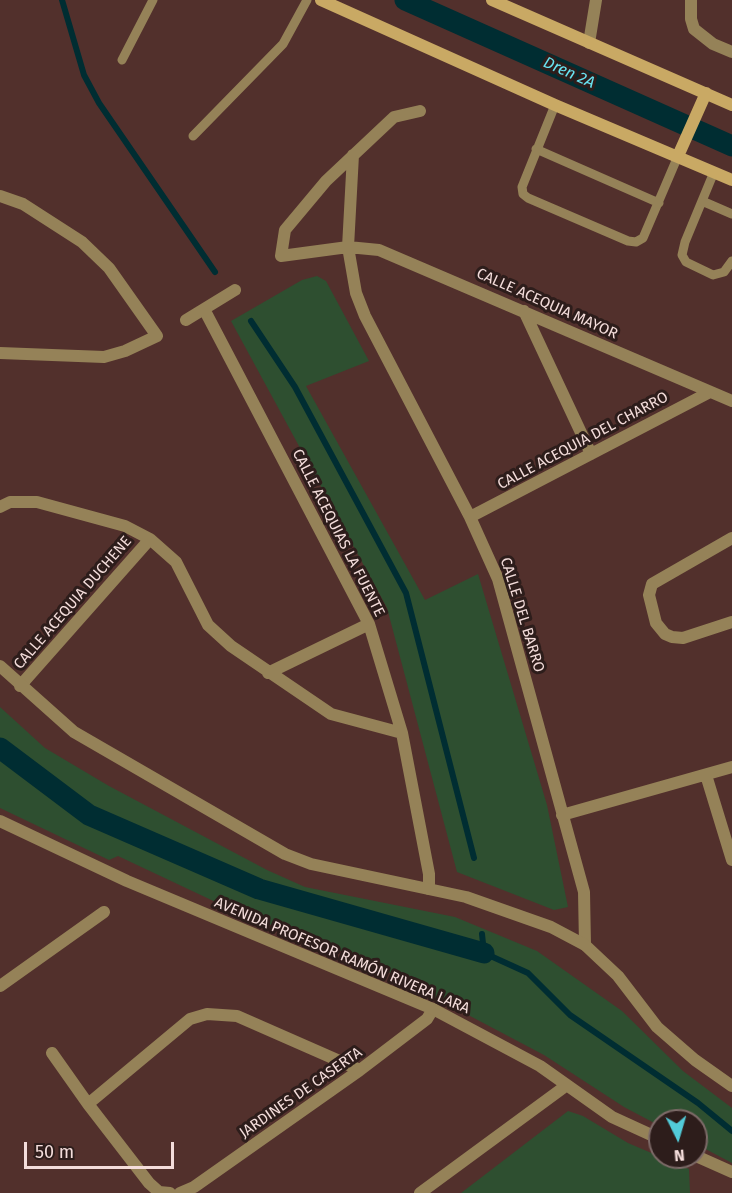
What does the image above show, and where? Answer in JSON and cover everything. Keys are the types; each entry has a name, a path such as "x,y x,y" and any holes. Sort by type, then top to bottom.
{"main road":[{"path":"321,0 555,105 680,150 714,172 732,180"},
{"path":"492,0 520,6 589,43 732,105"},
{"path":"680,150 705,93"}],"street":[{"path":"589,43 596,0"},
{"path":"691,0 691,19 694,29 713,44 732,52"},
{"path":"354,155 394,117 420,111"},
{"name":"CALLE DEL BARRO","path":"354,155 348,201 348,247 356,293 365,316 470,517 498,579 584,892 585,945"},
{"name":"CALLE ACEQUIA MAYOR","path":"354,155 306,202 285,230 281,256 348,247 379,250 401,257 732,400"},
{"path":"0,196 23,204 82,242 109,268 157,336 125,351 104,357 0,353"},
{"path":"186,320 235,290"},
{"name":"CALLE ACEQUIAS LA FUENTE","path":"204,309 369,624 402,733 429,874 429,890"},
{"path":"524,310 591,454"},
{"name":"CALLE ACEQUIA DEL CHARRO","path":"470,517 710,392"},
{"path":"0,507 10,502 37,502 125,526 150,538 176,562 208,625 231,646 331,714 402,733"},
{"name":"CALLE ACEQUIA DUCHENE","path":"20,686 150,538"},
{"path":"732,538 652,584 649,595 656,623 672,637 683,638 732,622"},
{"path":"268,673 369,624"},
{"path":"0,666 74,732 285,854 311,864 466,897 551,927 585,945 618,976 657,1027 695,1060 732,1086"},
{"path":"562,815 732,767"},
{"path":"706,775 732,860"},
{"name":"AVENIDA PROFESOR RAMÓN RIVERA LARA","path":"0,821 127,881 433,1009 540,1066 612,1117 648,1134"},
{"path":"0,986 104,912"},
{"name":"JARDINES DE CASERTA","path":"180,1193 194,1187 360,1070 427,1019 433,1009"},
{"path":"88,1104 190,1019 207,1014 237,1016 360,1070"},
{"path":"52,1053 88,1104 164,1192"},
{"path":"420,1193 567,1085"},
{"path":"708,1161 732,1172"}],"lane":[{"path":"122,60 153,0"},
{"path":"193,136 283,44 307,0"},
{"path":"555,105 522,187 523,194 628,241 636,242 643,238 680,150"},
{"path":"536,149 659,203"},
{"path":"714,172 685,242 683,259 713,274 724,272 732,261"},
{"path":"702,201 732,214"}],"green space":[{"path":"317,276 326,281 369,361 306,386 425,600 478,574 547,805 568,907 554,910 457,872 387,608 231,321 302,280"},
{"path":"0,707 45,748 109,786 267,870 305,887 455,917 537,951 622,1011 683,1071 732,1108 732,1163 708,1150 708,1109 648,1109 648,1120 624,1107 544,1055 373,963 241,914 118,856 109,860 0,808"},
{"path":"568,1111 583,1116 628,1143 648,1152 648,1169 689,1169 690,1193 461,1193"}],"waterway":[{"path":"62,0 84,75 99,103 215,272"},
{"name":"Dren 2A","path":"405,0 732,146"},
{"path":"251,321 295,387 406,593 474,858"},
{"path":"0,748 89,815 259,889 484,953"},
{"path":"482,934 484,953 528,973 570,1015 698,1103 732,1131"}]}
